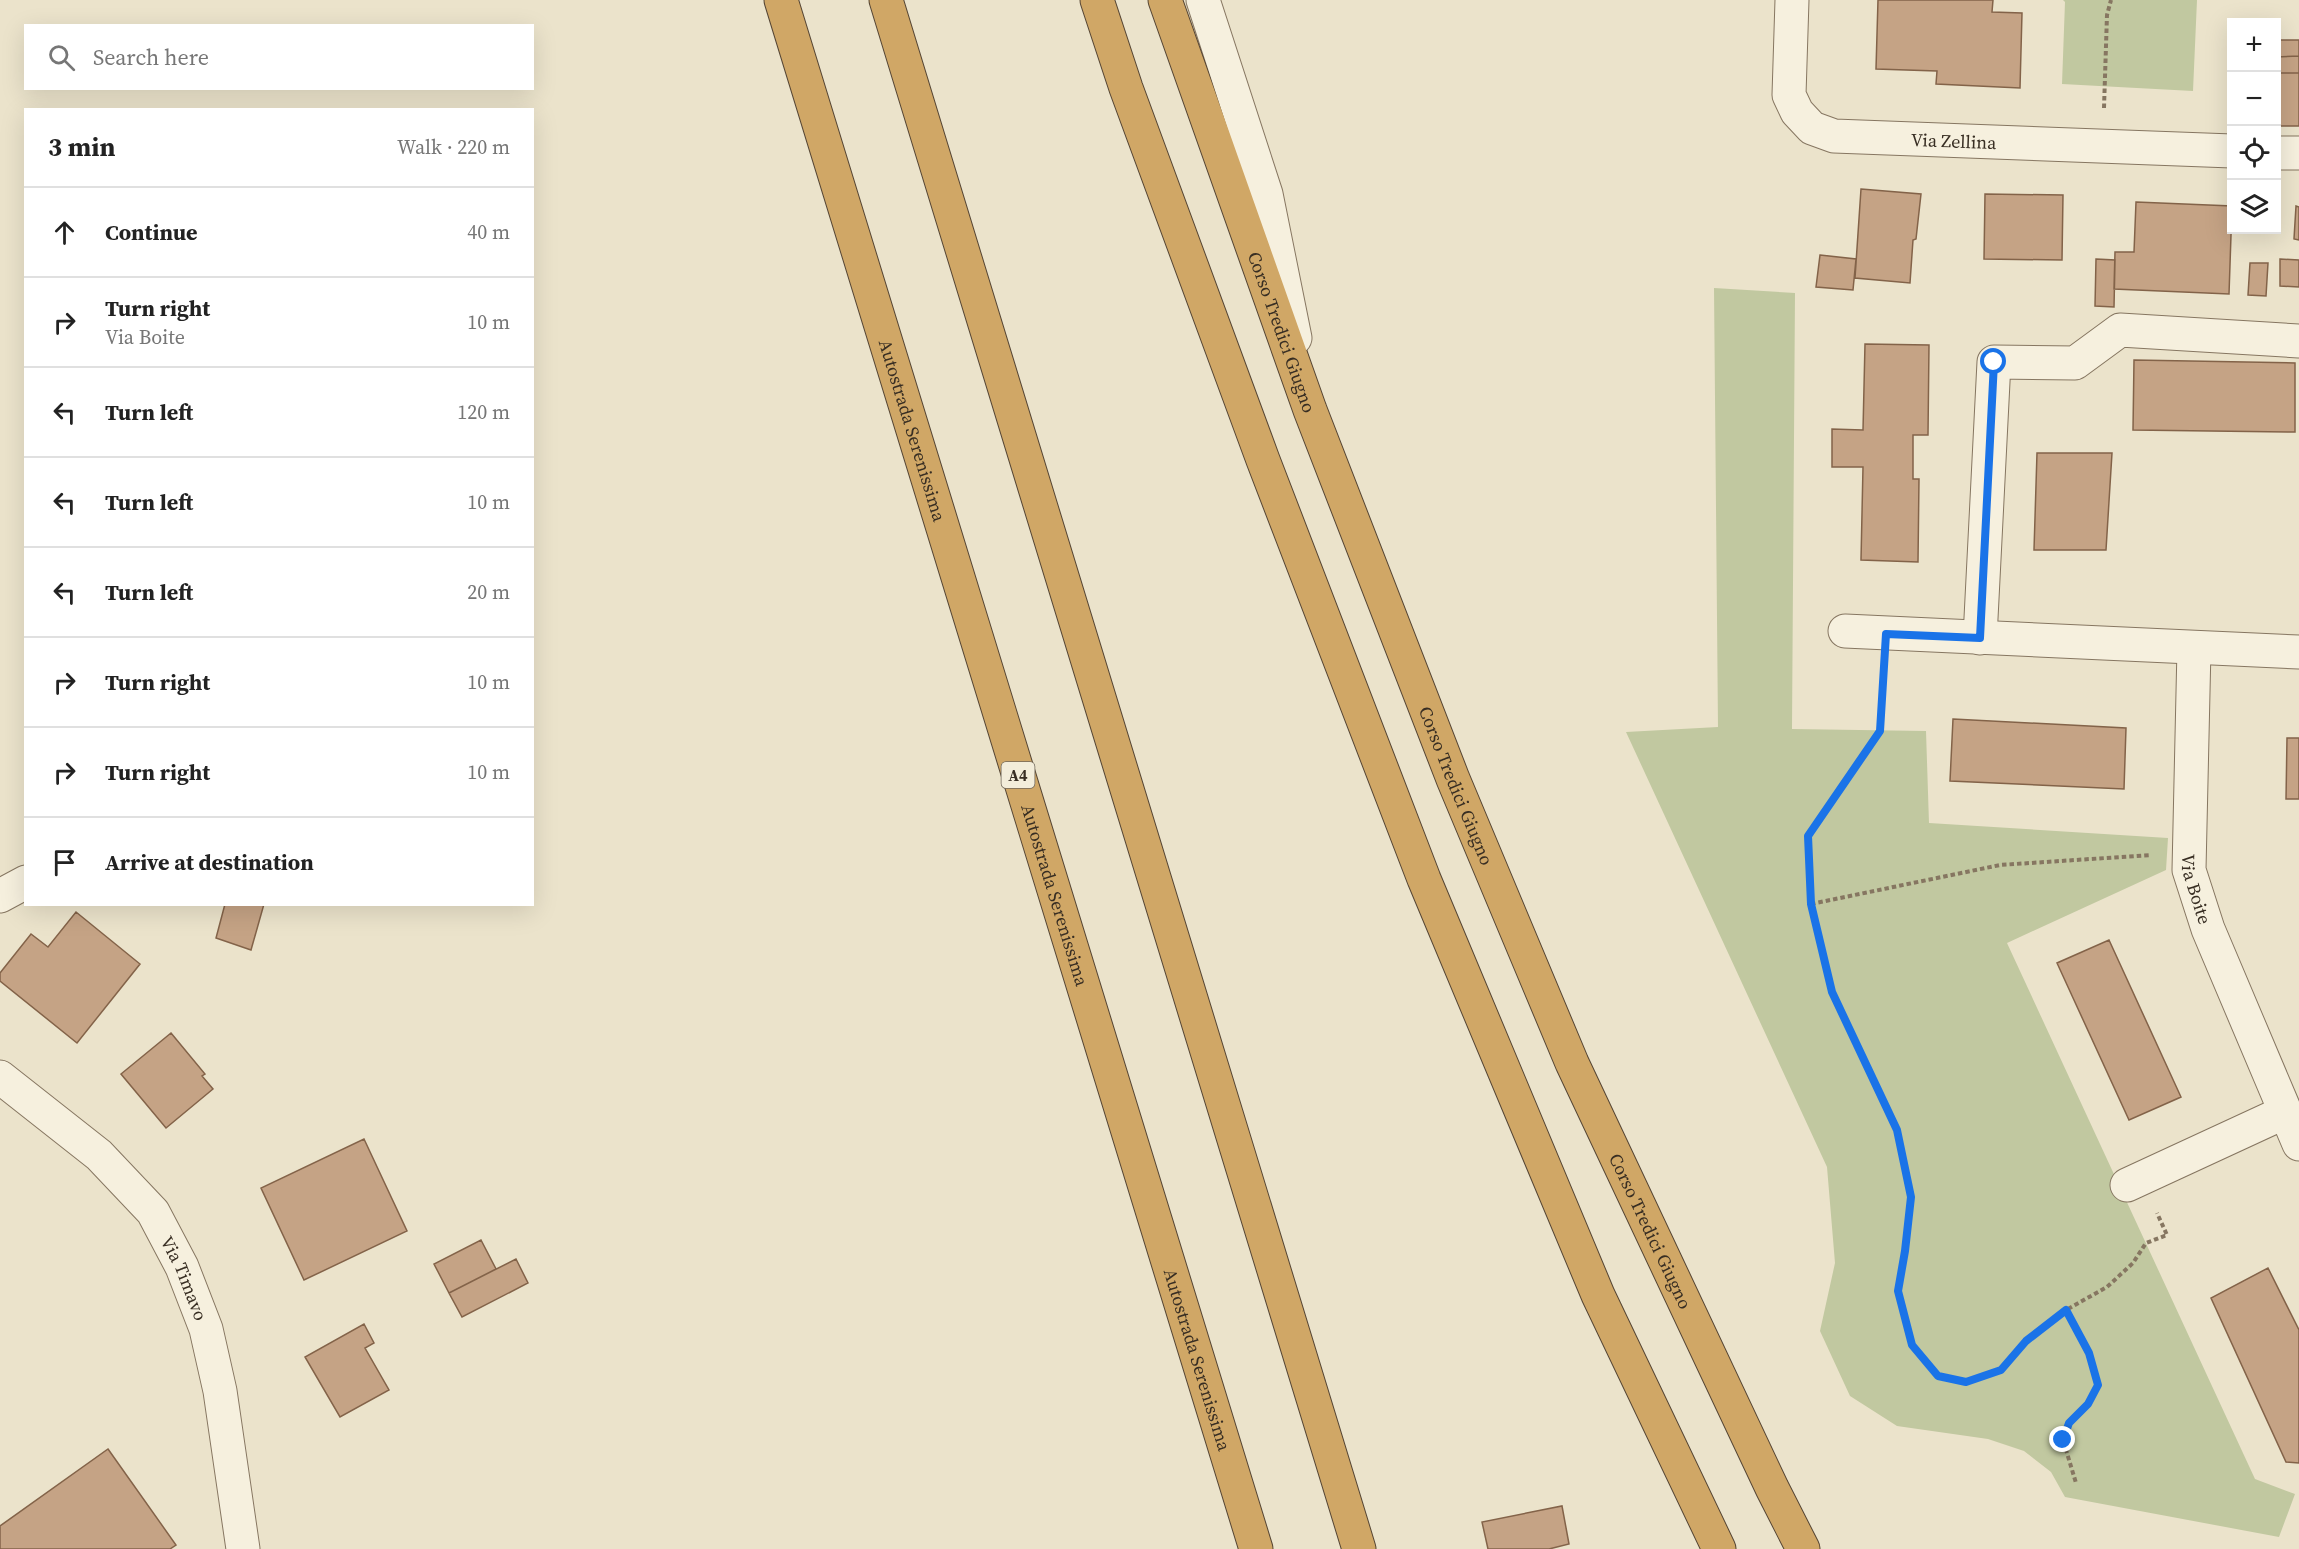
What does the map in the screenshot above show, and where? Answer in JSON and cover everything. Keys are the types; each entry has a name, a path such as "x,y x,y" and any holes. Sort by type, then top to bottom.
{"highway":[{"name":"Autostrada Serenissima","path":"781,0 1256,1549"},
{"path":"886,0 1359,1549"},
{"path":"1097,0 1126,88 1263,460 1424,879 1598,1295 1719,1549"},
{"name":"Corso Tredici Giugno","path":"1166,0 1310,410 1471,822 1572,1063 1664,1261 1803,1549"}],"street":[{"path":"1203,0 1266,194 1310,410"},
{"name":"Via Zellina","path":"1792,0 1789,95 1797,112 1812,128 1834,136 2227,152"},
{"path":"2281,153 2299,153"},
{"path":"1980,638 1994,362 2075,363 2120,330 2299,341"},
{"path":"1845,631 2299,652"},
{"name":"Via Boite","path":"2194,648 2189,870 2208,929 2299,1144"},
{"path":"0,896 24,883"},
{"name":"Via Timavo","path":"0,1077 99,1155 153,1212 182,1267 206,1329 219,1391 243,1549"},
{"path":"2134,1181 2285,1112"}],"path":[{"path":"2103,148 2107,15 2111,0"},
{"path":"1886,634 1880,731 1808,836 1811,904 1832,992 1897,1130 1911,1197 1898,1291 1912,1345 1938,1376 1966,1382 2001,1370 2026,1341 2066,1310 2107,1287 2133,1263 2146,1243 2167,1235 2134,1181"},
{"path":"1811,904 2000,865 2190,852"},
{"path":"2066,1310 2089,1353 2098,1385 2088,1404 2069,1423 2063,1440 2076,1483"}],"green space":[{"path":"2063,0 2197,0 2193,91 2062,84 2065,2"},
{"path":"1714,288 1795,293 1792,729 1926,731 1929,823 2168,838 2166,870 2007,943 2255,1479 2295,1494 2279,1537 2065,1497 2051,1472 2024,1451 1988,1439 1897,1426 1850,1396 1820,1331 1835,1263 1827,1167 1626,732 1718,727"}],"building":[{"path":"1878,0 1993,0 1992,12 2022,13 2020,88 1936,84 1937,71 1876,69"},
{"path":"2281,40 2299,40 2299,56 2281,57"},
{"path":"2299,56 2299,73 2281,73 2281,57"},
{"path":"2281,73 2299,73 2299,126 2281,126"},
{"path":"1861,189 1921,194 1916,239 1913,240 1910,283 1855,278"},
{"path":"1985,194 2063,195 2062,260 1984,259"},
{"path":"2136,202 2227,206 2227,234 2231,234 2229,294 2114,289 2115,252 2134,252"},
{"path":"2296,206 2299,207 2299,240 2294,239"},
{"path":"1820,255 1856,259 1853,290 1816,287"},
{"path":"2096,259 2115,260 2114,307 2095,306"},
{"path":"2280,259 2299,260 2299,287 2280,286"},
{"path":"2250,263 2268,263 2266,296 2248,295"},
{"path":"1865,344 1929,345 1928,435 1913,435 1913,479 1919,479 1918,562 1861,560 1863,467 1832,467 1832,429 1863,430"},
{"path":"2134,360 2295,363 2295,432 2133,430"},
{"path":"2037,453 2112,453 2106,550 2034,550"},
{"path":"1953,719 2126,728 2124,789 1950,781"},
{"path":"2287,738 2299,738 2299,799 2286,799"},
{"path":"224,906 263,906 251,950 216,938"},
{"path":"76,912 140,964 77,1043 0,981 0,973 31,934 48,947"},
{"path":"2109,940 2181,1097 2129,1120 2057,963"},
{"path":"171,1033 205,1074 202,1076 213,1089 166,1128 121,1074"},
{"path":"364,1139 407,1231 304,1280 261,1188"},
{"path":"481,1240 496,1269 449,1293 434,1264"},
{"path":"516,1259 528,1283 462,1317 449,1293"},
{"path":"2268,1268 2299,1330 2299,1463 2286,1462 2211,1298"},
{"path":"364,1324 374,1343 365,1348 389,1390 340,1417 305,1357"},
{"path":"108,1449 176,1545 170,1549 0,1549 0,1526"},
{"path":"1562,1506 1569,1544 1549,1549 1488,1549 1482,1522"}],"route":[{"path":"1994,362 1980,638 1886,634 1880,731 1808,836 1811,904 1832,992 1897,1130 1911,1197 1898,1291 1912,1345 1938,1376 1966,1382 2001,1370 2026,1341 2066,1310 2089,1353 2098,1385 2088,1404 2069,1423 2063,1440"}]}
